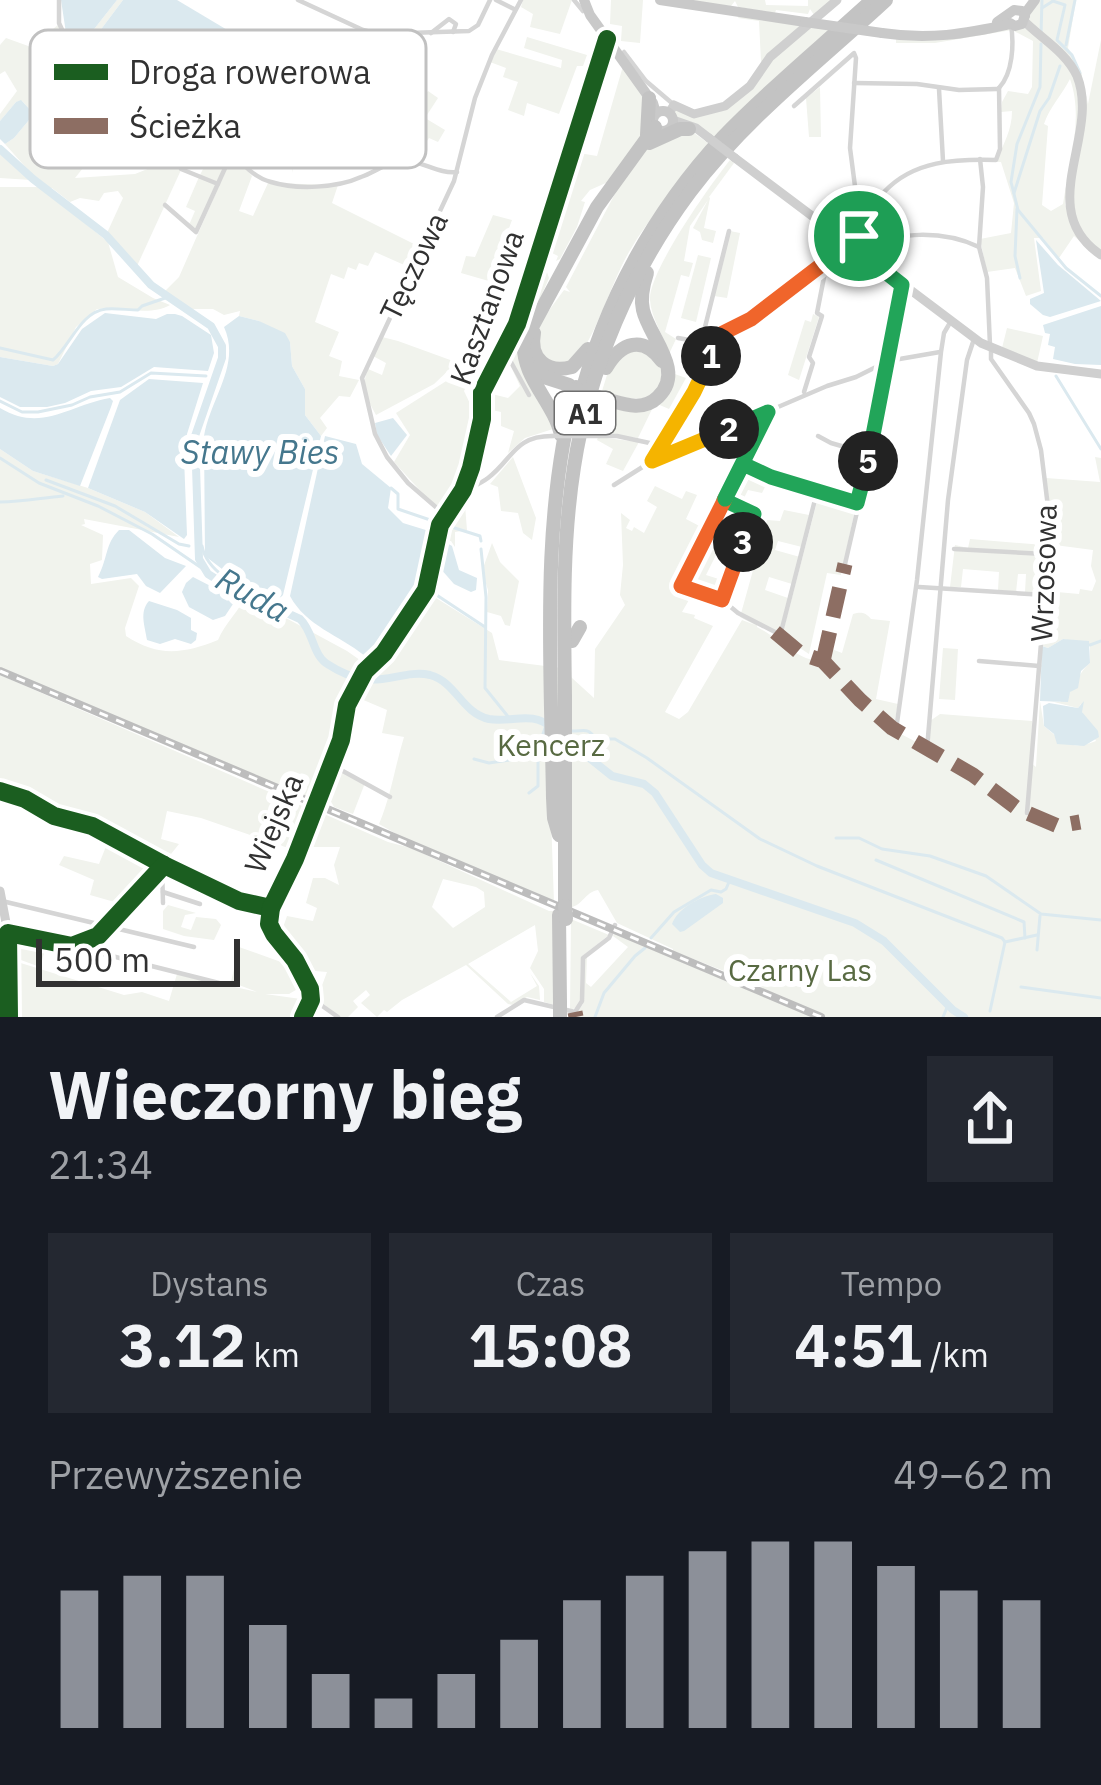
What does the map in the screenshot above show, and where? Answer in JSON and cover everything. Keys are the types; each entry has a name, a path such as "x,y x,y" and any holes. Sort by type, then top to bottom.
{"highway":[{"name":"A1","path":"562,910 560,518 574,422 590,362 616,297 679,190 753,107 872,0"},
{"name":"A1","path":"562,715 568,518 578,443 615,324 643,265 678,209 779,96 886,0"},
{"path":"660,121 689,129"},
{"path":"569,387 544,377 531,365 527,348 601,209 660,121"},
{"path":"562,453 558,422 525,362 523,348 597,207 660,121"},
{"path":"562,715 576,634 578,502 588,435 606,368 647,272 731,152"},
{"path":"562,715 553,546 562,453 574,394 612,290 635,247 679,190"},
{"path":"530,371 542,380 632,406 656,399 667,383 668,365 643,311 647,272"},
{"path":"535,330 535,355 551,369 572,367 588,349"},
{"path":"605,397 633,402 650,399 661,388 665,371 656,352 640,345 618,350 606,368"},
{"path":"545,563 553,546"},
{"name":"A1","path":"562,754 559,835 565,1010"}],"main road":[{"path":"660,0 928,37 960,35 1017,20 1033,0"},
{"path":"586,5 660,121"},
{"path":"586,5 660,121"}],"street":[{"path":"59,0 62,30"},
{"path":"298,0 364,30"},
{"path":"426,33 469,31 493,0 514,9"},
{"name":"Tęczowa","path":"445,515 387,457 375,434 362,386 364,370 457,172 475,98 521,0"},
{"path":"660,121 725,106 750,86 770,57 837,0"},
{"path":"431,33 449,19 456,24 453,32"},
{"path":"860,223 893,183 917,170 943,161 996,160 1000,153 999,88 1007,77 1017,20 1067,60 1081,89 1070,208 1079,234 1101,255"},
{"name":"Kasztanowa","path":"346,713 364,673 384,652 429,580 438,529 471,468 482,424 482,392 517,324 607,39"},
{"path":"624,52 646,81 660,121"},
{"path":"794,106 854,53 850,148 860,223 858,243"},
{"path":"854,83 999,88"},
{"path":"939,87 943,161"},
{"path":"660,121 689,129 731,152 840,237 858,243 902,285 974,339 1039,367 1101,374"},
{"path":"660,121 696,128 708,138"},
{"path":"980,159 979,247 988,278 990,348"},
{"path":"426,167 457,172"},
{"path":"166,205 196,232 225,168"},
{"path":"248,168 270,182 292,186 344,184 383,168"},
{"path":"181,169 218,184"},
{"path":"702,339 729,231"},
{"path":"858,243 924,232 979,247"},
{"path":"678,338 702,339 751,319 824,263 840,237"},
{"path":"802,397 821,316 817,313 824,263"},
{"path":"845,564 902,285"},
{"path":"896,730 940,352 950,321"},
{"path":"652,461 694,392 721,334"},
{"path":"927,749 962,394 974,339"},
{"name":"Wrzosowa","path":"990,348 991,359 1034,424 1048,507 1027,813"},
{"path":"505,350 529,395"},
{"path":"614,485 652,461 888,361 940,352"},
{"path":"768,412 681,586 722,600 777,634 817,492"},
{"path":"461,493 492,475 535,437 617,436 661,446"},
{"path":"818,436 870,454"},
{"path":"743,464 857,503"},
{"path":"722,600 754,514 724,500"},
{"path":"954,549 1045,554"},
{"path":"916,586 1045,595"},
{"path":"979,661 1039,666"},
{"name":"Wiejska","path":"311,998 301,969 269,924 271,908 341,740 346,713"},
{"path":"331,764 389,797"},
{"path":"0,791 26,799 54,816 92,826 238,901 271,908"},
{"path":"163,866 163,903"},
{"path":"72,946 98,936 163,866"},
{"path":"163,892 200,904"},
{"path":"9,1017 8,933 1,896 194,947"},
{"path":"497,1017 528,1000 565,1010 581,1003 583,958 610,937 615,925"},
{"path":"8,933 219,983"},
{"path":"303,1017 311,998 338,1017"}],"green space":[{"path":"117,0 123,0 100,30 93,30"},
{"path":"523,0 572,0 560,34 530,27 533,14 521,7"},
{"path":"611,0 643,0 640,43 621,41 622,26 610,24"},
{"path":"672,0 765,0 766,5 808,6 808,0 835,0 814,15 810,9 808,14 738,7 735,1 731,6"},
{"path":"1040,0 1076,0 1068,48 1081,71 1088,104 1101,40 1101,253 1086,240 1071,206 1081,80 1028,23"},
{"path":"739,16 805,25 761,62 759,21"},
{"path":"810,25 836,29 717,140 674,119 676,109 687,115 724,109"},
{"path":"1024,28 1071,69 1080,100 1065,204 1084,245 1074,236 1059,258 1043,238 1034,238 1041,291 1026,296 1015,268 987,272 980,239 1011,233 1014,203 1001,162 997,162 1012,111 1001,112 1002,102 1008,91 1028,94 1032,87 1033,41 1012,30 935,43 896,43 896,37","holes":["1070,79 1074,141 1063,204 1051,211 1042,205 1048,126 1044,124"]},
{"path":"527,37 587,55 583,66 577,66 559,114 527,103 524,116 508,110 518,82 503,77 506,68 490,62 496,49 561,68 562,60 524,48"},
{"path":"6,38 30,47 30,110 22,101 16,102 0,121 17,91 5,71 0,74 0,45"},
{"path":"623,66 647,100 645,136 608,182 590,190 581,201 585,202 577,227 560,259 556,261 558,256 552,253 545,266 549,278 522,340 553,429 525,438 508,453 514,431 501,426 501,412 483,408 484,392 508,398 520,386 505,354 573,152 597,156"},
{"path":"820,87 821,137 809,137 806,98"},
{"path":"426,94 438,98 426,116"},
{"path":"30,119 30,168 83,168 75,178 135,174 150,168 181,170 137,266 107,233 123,198 118,191 104,193 99,201 80,198 70,202 52,188 41,188 108,242 118,277 170,305 154,310 97,309 76,327 53,366 0,357 0,187 38,187 5,144"},
{"path":"426,119 445,130 438,142 429,138 426,142"},
{"path":"694,133 711,145 638,238 583,350 574,363 549,365 534,342 542,320 564,290 570,292 566,287 619,186 650,144"},
{"path":"0,152 31,180 0,178"},
{"path":"730,160 734,163 709,197 704,228 716,231 713,243 702,240 693,228 708,200 690,226 684,261 693,263 689,277 681,275 665,332 676,339 669,354 651,307 652,287 682,228"},
{"path":"204,168 223,168 217,182 200,175"},
{"path":"227,168 245,168 252,176 239,211 253,216 268,183 338,185 332,203 422,248 411,268 375,252 368,266 348,267 344,279 331,274 315,322 339,332 329,356 342,361 339,376 359,380 350,397 339,396 320,418 327,428 321,436 305,415 305,389 292,366 290,342 259,321 239,316 240,311 224,315 213,309 189,309 164,292 179,277"},
{"path":"199,177 216,185 196,230 189,225 195,211 186,207"},
{"path":"493,215 512,220 504,242 519,247 506,286 461,273 466,256 475,257"},
{"path":"730,231 740,233 727,298 714,296"},
{"path":"698,255 711,258 696,322 681,318"},
{"path":"813,314 819,317 799,380 788,375 805,320 811,322"},
{"path":"1007,328 1043,336 1037,363 1002,348"},
{"path":"382,337 475,369 464,391 473,410 480,409 476,436 465,476 445,512 394,462 410,435 396,413 451,378 453,366 434,384 376,415 365,382 368,369 382,375 386,363 373,356"},
{"path":"638,347 662,369 656,391 641,398 602,391 611,362"},
{"path":"672,373 686,378 669,409 655,403 638,438 598,433 605,403 645,408"},
{"path":"598,437 639,442 623,471 606,464 613,449"},
{"path":"0,449 33,471 145,512 179,537 84,519 81,525 103,535 102,560 90,564 91,584 131,578 139,586 126,636 160,650 205,645 218,640 245,596 367,665 342,711 313,800 0,669"},
{"path":"513,457 536,518 532,540 523,533 518,513 501,511 498,487 490,484"},
{"path":"1095,457 1101,458 1101,1017 577,1017 583,1004 584,959 587,956 586,983 591,987 628,947 614,933 714,976 724,971 617,923 598,890 571,907 571,828 551,817 554,903 379,824 404,737 382,733 387,710 354,696 372,656 420,588 492,633 499,660 561,668 594,698 595,649 625,605 620,595 621,513 630,520 626,528 644,533 657,507 647,501 655,486 682,499 686,491 697,495 686,519 707,530 681,584 693,593 682,612 713,626 665,712 679,719 688,712 742,620 755,625 740,617 767,520 780,521 784,510 809,515 802,547 778,541 775,550 800,557 792,584 769,577 765,590 788,598 779,633 757,623 757,627 798,654 825,661 829,648 842,653 853,614 890,621 876,699 898,704 893,730 928,748 930,721 940,714 1032,721 1031,763 1036,767 1040,701 1044,726 1062,741 1080,745 1096,741 1081,704 1078,708 1050,701 1060,702 1069,693 1090,663 1090,645 1063,639 1048,648 1042,646 1046,591 1079,594 1080,589 1092,591 1096,581 1093,550 1047,544 1046,478 1100,482"},
{"path":"744,465 770,477 762,493 748,490 740,506 727,498"},
{"path":"470,492 465,505 467,530 455,532 455,547 451,541 438,540 450,512"},
{"path":"819,494 856,505 841,575 827,573 809,654 782,636"},
{"path":"712,526 727,533 706,575 725,581 721,595 684,585"},
{"path":"970,539 1044,545 1044,593 1025,592 1026,574 1018,574 1016,592 998,590 999,572 963,569 961,587 950,587 955,545 968,548"},
{"path":"492,543 500,562 519,581 510,626 501,616 487,612 488,590 482,571"},
{"path":"943,648 958,649 955,700 939,699"},
{"path":"0,675 309,809 294,850 167,811 161,839 179,844 163,864 97,825 56,815 31,798 0,789"},
{"path":"332,766 365,783 353,814 334,807 321,794"},
{"path":"315,810 555,911 555,1005 544,1002 544,989 530,968 538,951 535,925 468,964 511,1002 537,986 530,973 539,986 540,1000 527,997 508,1004 466,965 377,1017 361,1003 370,995 366,990 353,1001 358,1007 348,1017 340,1017 317,999 327,972 303,970 279,939 287,916 313,921 317,908 306,903 313,878 339,885 334,865 340,847 301,847","holes":["443,879 484,892 485,907 453,928 432,907"]},
{"path":"109,839 160,867 125,905 90,895 94,880 59,865 64,856 99,864"},
{"path":"168,905 196,913 185,915 181,927 191,930 196,917 216,919 221,925 214,940 163,929 163,911"},
{"path":"571,919 609,935 581,957 580,1002 570,1010"},
{"path":"10,935 47,943 40,967 10,956"},
{"path":"239,947 281,962 288,954 306,984 289,994 265,994 308,1000 300,1017 11,1017 11,960 124,995 142,992 169,1001 177,974 257,992 231,982"}],"water":[{"path":"61,0 117,0 93,30 66,30"},
{"path":"123,0 177,0 227,30 100,30"},
{"path":"21,100 30,110 30,119 5,144 0,139 0,121"},
{"path":"1036,240 1101,301 1050,317 1030,304 1030,299 1044,293"},
{"path":"1101,306 1101,365 1053,359 1055,347 1048,345 1050,334 1043,325"},
{"path":"105,313 156,319 167,314 182,316 211,335 214,353 208,371 154,367 121,387 91,391 47,407 20,407 0,397 0,357 58,364 82,329"},
{"name":"Stawy Bies","path":"239,316 285,333 292,366 305,389 305,415 321,436 279,599 239,582 205,556 204,436 227,368 224,327"},
{"path":"149,379 203,383 184,457 184,539 145,512 88,488 120,400"},
{"path":"110,398 111,407 80,486 33,471 0,449 0,408 42,418"},
{"path":"393,418 407,435 391,456 375,423"},
{"path":"325,436 356,444 362,464 391,488 388,508 403,523 429,531 420,588 372,656 314,623 290,596"},
{"path":"119,530 129,530 165,558 186,566 160,593 137,574 98,577"},
{"path":"445,542 452,546 459,570 477,578 476,590 454,584 440,568 439,546"},
{"path":"193,577 232,597 235,601 225,616 213,620 189,607 182,592"},
{"path":"149,601 191,618 196,640 160,644 147,640 143,614"},
{"path":"1063,639 1089,641 1090,663 1081,671 1078,688 1070,692 1068,702 1040,701 1042,646 1048,648"},
{"path":"1084,701 1082,712 1099,737 1084,746 1057,744 1044,726 1043,706 1078,708"},
{"path":"716,894 723,903 684,931 672,924 690,904"}],"waterway":[{"path":"1041,34 1042,0"},
{"path":"1066,45 1075,0"},
{"path":"1042,8 1053,1 1065,5 1057,40 1072,55 1080,73"},
{"path":"1041,44 1040,87 1017,144 1011,182 1018,210 1066,268 1101,296"},
{"path":"1014,193 1060,66"},
{"name":"Ruda","path":"0,149 106,235 151,285 211,326 222,346 195,436 199,559 208,574 300,619 323,661 346,674 372,680 430,675 480,716 537,720 552,728"},
{"path":"1017,209 1015,256 1020,278"},
{"path":"0,348 53,360 97,311 138,310 168,297"},
{"path":"0,401 22,412 38,412 120,392 151,373 206,376"},
{"path":"1056,376 1101,449"},
{"path":"0,458 39,483 152,534 203,569"},
{"path":"46,480 115,506 189,546"},
{"path":"391,488 398,494 398,509 439,523"},
{"path":"0,502 63,496"},
{"path":"442,524 480,536 481,541"},
{"name":"Ruda","path":"202,546 212,566 230,581 281,602"},
{"path":"481,549 486,597 485,688 510,719"},
{"path":"429,590 485,627"},
{"path":"1090,645 1101,641"},
{"path":"474,759 489,763 536,756 545,728"},
{"path":"569,731 615,739 760,839 1005,942"},
{"name":"Ruda","path":"568,741 612,776 644,784 655,793 711,873 855,923 884,941 964,1017"},
{"path":"529,793 538,786 538,754"},
{"path":"836,838 859,838 882,849 930,856 986,876 1041,914 1101,920"},
{"path":"876,860 1024,922 1025,938"},
{"path":"651,938 674,912 711,890 721,892 729,882"},
{"path":"1037,950 1040,916"},
{"path":"990,1011 1005,942 1037,935"},
{"path":"595,1017 604,993 645,948"},
{"path":"1021,987 1101,998"},
{"path":"943,1017 948,1005"}],"railway":[{"path":"0,671 821,1017"}],"marked path":[{"path":"823,661 845,564"},
{"path":"775,632 800,653 823,661 892,728 973,775 1018,809 1058,826 1080,822"},
{"path":"575,1012 576,1017"}],"cycle path":[{"path":"303,1017 311,1000 310,989 269,924 271,908 341,740 347,705 365,671 384,653 426,590 440,525 471,468 482,419 482,392 517,324 607,39"},
{"path":"0,791 54,816 92,826 239,901 271,908"},
{"path":"9,1017 8,933 72,946 98,936 164,865"}],"route":[{"path":"859,236 842,233 832,255 820,266 751,319 721,334 694,392 652,461 768,412 724,500 754,514 722,600 690,591 681,586 724,500 743,464 857,503 902,285 856,250 859,236"}],"park label":[{"name":"Kencerz","path":"551,744"},
{"name":"Czarny Las","path":"800,969"}]}
